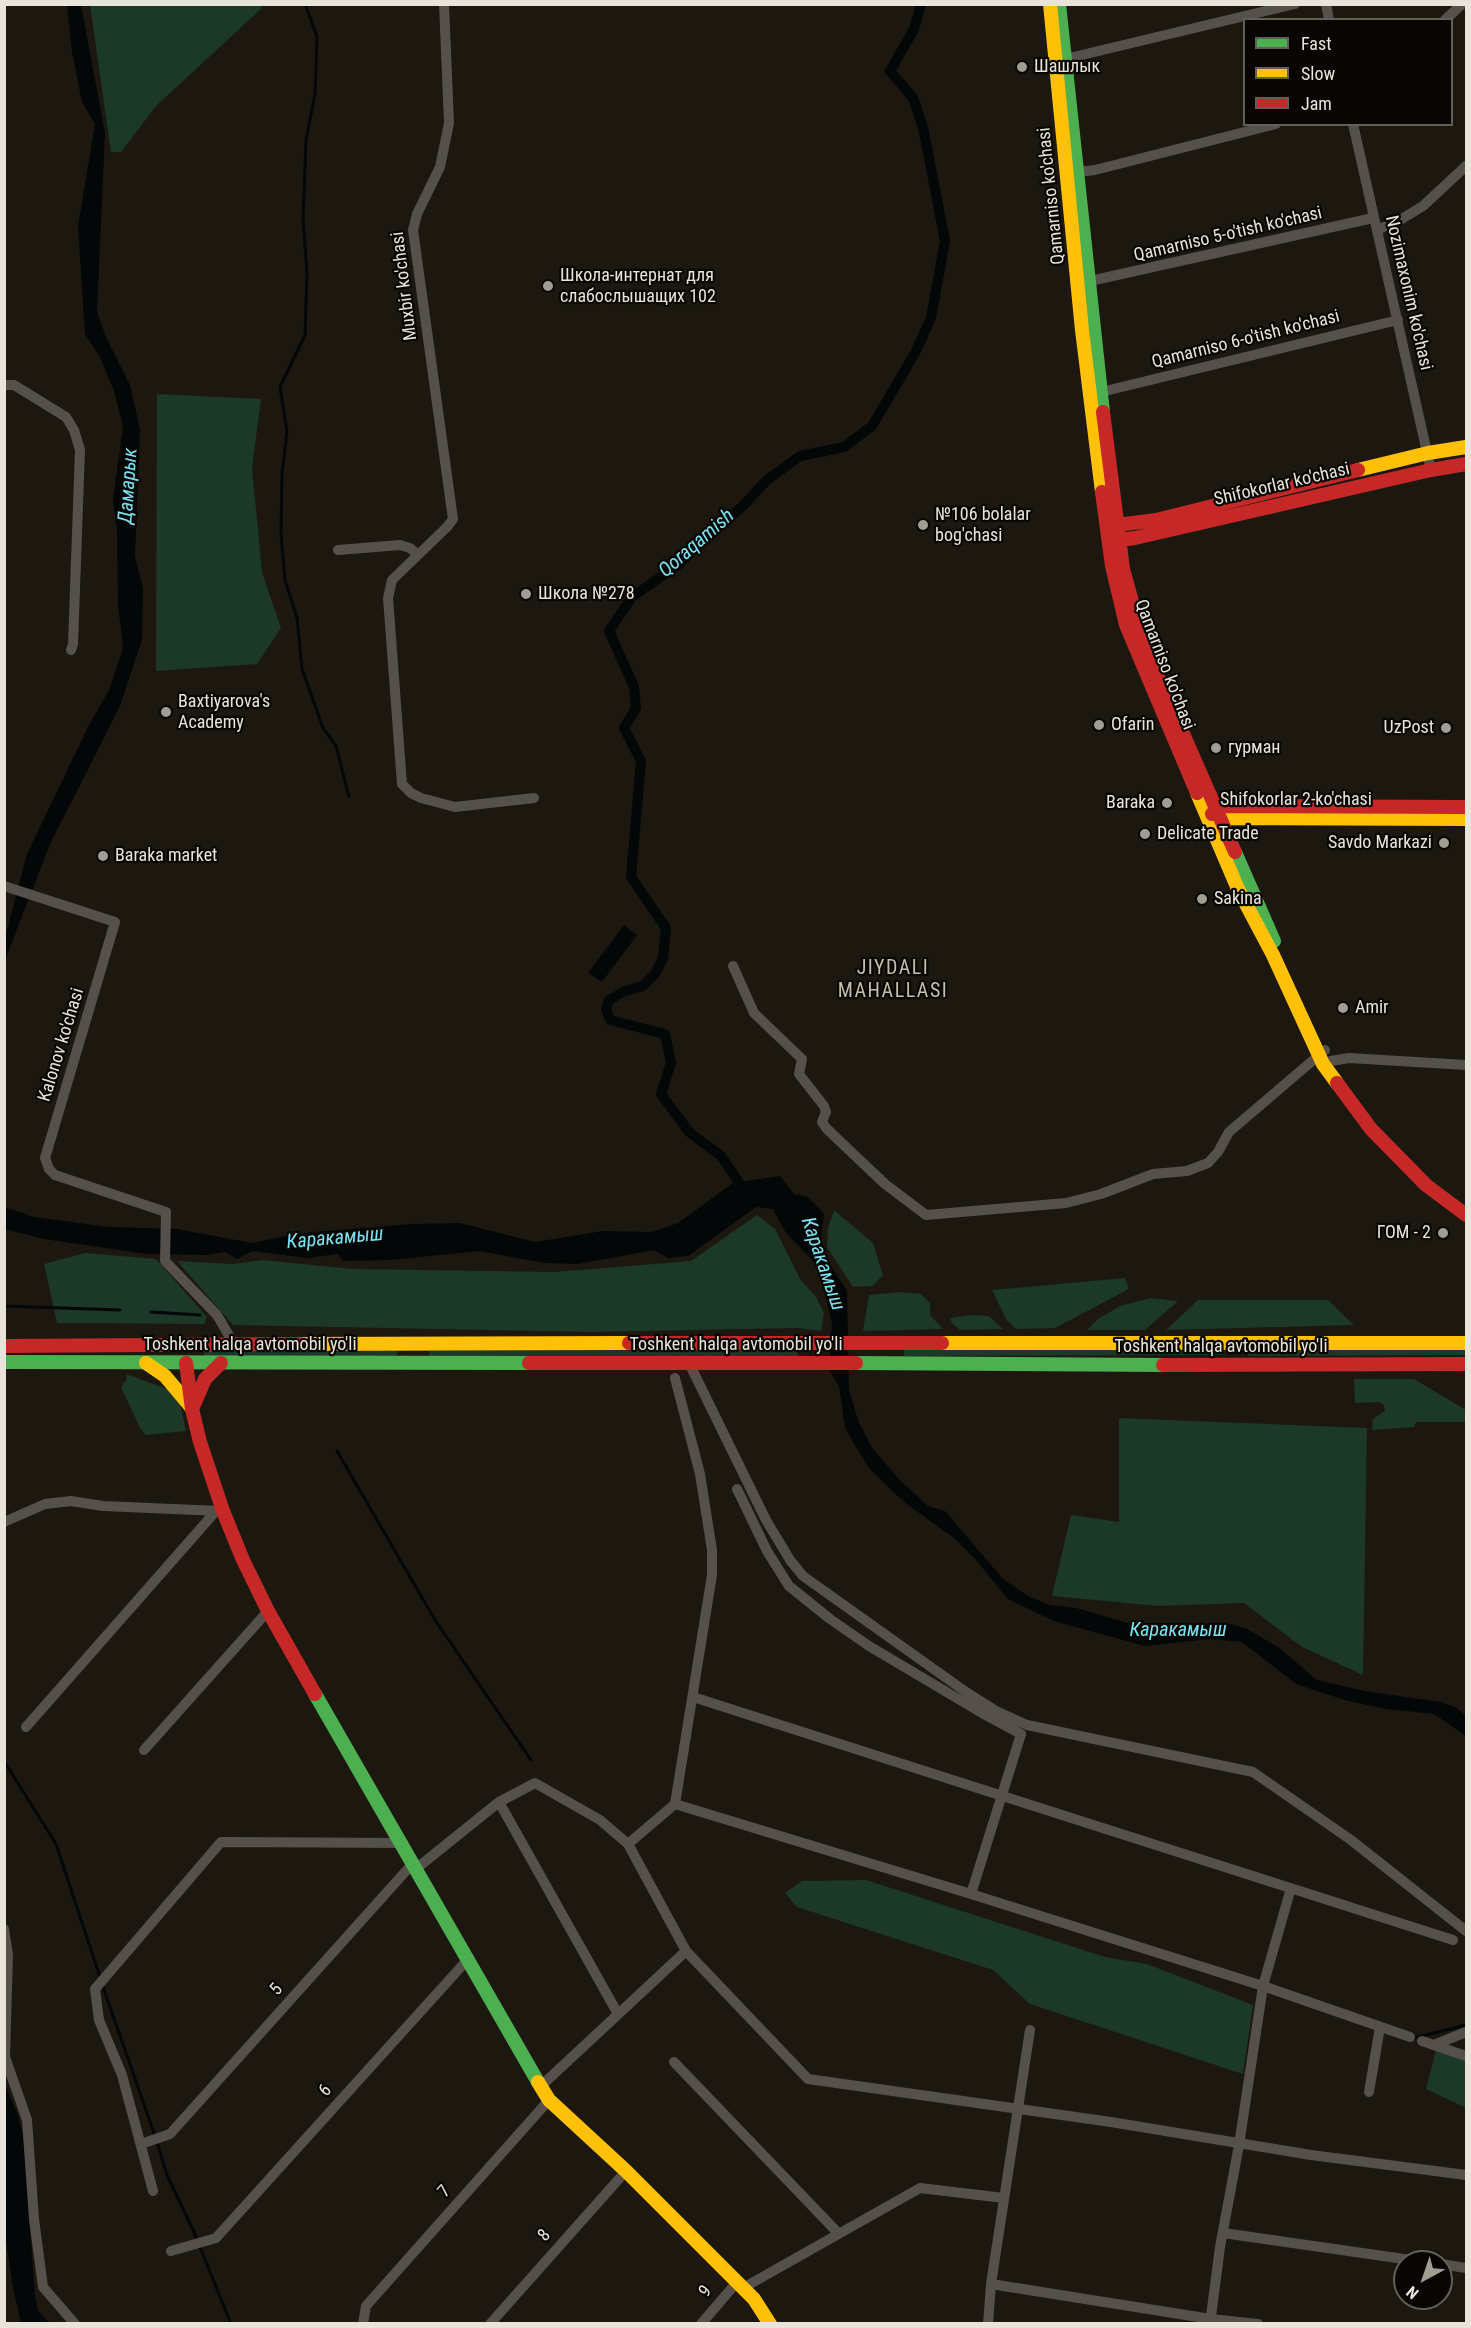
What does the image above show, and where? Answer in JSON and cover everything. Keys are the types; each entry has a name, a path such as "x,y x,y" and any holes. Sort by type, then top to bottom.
{"main road":[{"name":"Qamarniso ko'chasi","path":"1050,4 1082,330 1126,625 1215,815 1242,897 1324,1058 1374,1126 1426,1185 1467,1215"},
{"name":"Qamarniso ko'chasi","path":"1059,4 1090,281 1114,533"},
{"path":"1114,533 1156,520 1428,453 1467,447"},
{"name":"Shifokorlar ko'chasi","path":"1114,533 1467,464"},
{"name":"Shifokorlar 2-ko'chasi","path":"1215,815 1226,806 1467,807"},
{"name":"Shifokorlar 2-ko'chasi","path":"1215,815 1467,819"},
{"name":"Qamarniso ko'chasi","path":"1374,1126 1432,1179 1467,1205"},
{"path":"410,1343 410,1364"},
{"name":"Toshkent halqa avtomobil yo'li","path":"4,1346 410,1343 1467,1343"},
{"path":"1237,1343 1238,1365"},
{"path":"186,1344 192,1409 219,1511 268,1611 549,2100 626,2171 754,2299 770,2324"},
{"name":"Toshkent halqa avtomobil yo'li","path":"4,1362 1467,1364"},
{"path":"146,1363 165,1376 192,1409"},
{"path":"192,1409 205,1379 220,1363"}],"street":[{"name":"Muxbir ko'chasi","path":"444,4 449,123 440,167 417,214 413,230 453,519 392,580 388,598 402,784 411,793 421,798 455,807 534,798"},
{"path":"1065,59 1295,4"},
{"path":"1447,18 1462,4"},
{"path":"1077,172 1095,170 1268,126"},
{"name":"Nozimaxonim ko'chasi","path":"1353,126 1431,470"},
{"path":"1377,230 1423,206 1467,166"},
{"name":"Qamarniso 5-o'tish ko'chasi","path":"1090,281 1373,218"},
{"name":"Qamarniso 6-o'tish ko'chasi","path":"1101,392 1398,320"},
{"path":"4,385 14,384 66,417 74,430 80,450 71,650"},
{"path":"338,550 400,545 410,548 417,554"},
{"name":"Kalonov ko'chasi","path":"6,886 115,922 45,1158 49,1169 55,1175 166,1214 165,1261 217,1315 234,1344"},
{"path":"733,966 754,1013 802,1059 799,1074 824,1106 826,1112 822,1122 827,1129 885,1184 926,1215 1066,1203 1101,1194 1153,1174 1187,1171 1208,1163 1218,1152 1229,1132 1324,1058 1467,1065"},
{"path":"689,1363 766,1520 790,1560 803,1576 966,1692 996,1711 1027,1725 1253,1772 1352,1840 1467,1932"},
{"path":"675,1378 700,1474 712,1550 712,1575 675,1804 628,1844 686,1951 808,2079 1111,2121 1239,2145 1467,2175"},
{"path":"737,1490 767,1551 789,1586 869,1646 1021,1734 970,1894"},
{"path":"4,1521 45,1504 70,1501 103,1506 219,1511"},
{"path":"26,1727 219,1511"},
{"path":"144,1750 268,1611"},
{"path":"693,1697 1453,1940"},
{"name":"5","path":"145,2143 170,2134 416,1865 499,1802 535,1783 600,1820 628,1844"},
{"path":"499,1802 618,2014"},
{"path":"675,1804 1263,1986 1410,2037"},
{"path":"153,2191 145,2143 122,2075 99,2020 95,1989 221,1842 403,1843"},
{"path":"1210,2321 1263,1986 1291,1888"},
{"path":"4,1929 8,1954 5,2056 27,2120 34,2219 43,2287 75,2324"},
{"path":"541,2086 686,1951"},
{"name":"6","path":"171,2251 216,2238 469,1958"},
{"path":"1369,2092 1380,2027"},
{"path":"988,2324 991,2284 1030,2030"},
{"path":"1434,2045 1467,2032"},
{"path":"1422,2041 1467,2056"},
{"path":"674,2062 839,2234"},
{"name":"7","path":"363,2324 366,2306 549,2100"},
{"name":"8","path":"490,2324 626,2171"},
{"path":"740,2285 839,2234 920,2188 1004,2198"},
{"path":"1223,2234 1393,2258"},
{"path":"991,2284 1210,2321 1258,2324"},
{"name":"9","path":"701,2324 740,2285"}],"green space":[{"path":"258,4 262,8 156,106 121,152 111,152 90,5"},
{"path":"157,394 261,399 252,468 262,572 281,628 257,664 156,671"},
{"path":"834,1210 873,1243 883,1275 872,1286 853,1287 827,1247 828,1228"},
{"path":"757,1215 775,1229 800,1279 816,1297 824,1313 821,1331 798,1328 591,1332 233,1325 177,1261 233,1264 263,1260 353,1269 555,1272 691,1261"},
{"path":"85,1253 156,1259 207,1317 204,1324 57,1323 44,1264"},
{"path":"1125,1278 1129,1289 1055,1328 1016,1329 1006,1319 992,1290"},
{"path":"900,1292 921,1294 930,1303 930,1315 943,1329 863,1331 869,1295"},
{"path":"1150,1298 1178,1301 1145,1330 1087,1330 1098,1319 1120,1306"},
{"path":"1198,1300 1328,1300 1354,1325 1166,1330"},
{"path":"973,1315 989,1316 1003,1329 960,1330 950,1318"},
{"path":"1222,1349 1222,1355 904,1356 904,1350"},
{"path":"1466,1349 1466,1355 1248,1356 1248,1350"},
{"path":"204,1350 397,1351 397,1357 204,1356"},
{"path":"797,1350 798,1357 429,1358 429,1351"},
{"path":"126,1374 167,1389 180,1403 186,1431 146,1435 140,1428 121,1387 127,1379"},
{"path":"1354,1379 1414,1379 1466,1410 1466,1422 1416,1422 1414,1427 1372,1430 1373,1419 1385,1411 1384,1405 1380,1402 1355,1403"},
{"path":"1119,1418 1367,1428 1363,1675 1302,1647 1244,1603 1158,1606 1052,1596 1071,1515 1119,1522"},
{"path":"866,1880 1105,1957 1147,1964 1253,2005 1243,2074 1030,2004 993,1970 797,1907 785,1893 802,1881"},
{"path":"1438,2042 1466,2054 1466,2108 1426,2089"}],"water":[{"name":"Дамарык","path":"67,5 81,5 105,133 97,312 106,337 130,385 140,429 135,556 143,588 142,640 120,706 50,844 5,960 5,938 27,854 88,727 109,690 123,648 118,605 117,531 113,500 123,426 114,391 100,357 85,334 78,226 95,124 82,102 72,52"},
{"path":"624,925 637,935 602,982 588,973"},
{"name":"Каракамыш","path":"780,1176 794,1194 808,1197 824,1214 821,1240 827,1260 847,1291 849,1390 858,1420 872,1448 900,1480 928,1506 945,1511 1003,1579 1028,1596 1049,1605 1076,1608 1128,1623 1232,1624 1247,1629 1278,1647 1317,1680 1364,1691 1441,1702 1457,1708 1466,1716 1466,1736 1434,1714 1387,1709 1348,1701 1296,1684 1242,1642 1210,1639 1145,1646 1054,1621 1008,1599 976,1560 954,1538 908,1505 869,1468 856,1447 845,1428 839,1386 829,1370 832,1323 818,1266 786,1233 773,1209 756,1207 688,1256 668,1258 654,1250 578,1264 544,1263 480,1251 390,1260 343,1261 338,1254 306,1258 253,1251 237,1259 225,1252 208,1255 147,1254 44,1239 5,1229 4,1207 34,1217 109,1227 177,1229 252,1243 301,1233 412,1224 460,1223 535,1242 603,1231 652,1232 678,1223 733,1183"},
{"path":"4,2082 23,2134 35,2296 38,2310 49,2323 21,2323 13,2288 4,2227"}],"waterway":[{"name":"Qoraqamish","path":"744,1190 721,1156 689,1132 661,1094 671,1063 665,1034 610,1020 606,1009 609,1000 625,991 643,986 655,974 663,958 666,928 631,877 641,761 624,728 636,708 634,687 609,631 632,597 678,565 706,537 742,507 767,480 800,456 844,447 872,426 915,353 931,318 945,241 923,127 913,98 890,71 914,29 921,4"},
{"path":"306,6 317,37 315,94 306,140 303,220 307,272 305,335 280,387 287,432 282,473 281,534 285,580 297,618 302,669 323,728 336,746 349,797"},
{"path":"4,1306 120,1310"},
{"path":"151,1312 200,1315"},
{"path":"337,1451 435,1620 531,1760"},
{"path":"4,1761 56,1844 100,1977"},
{"path":"102,1984 155,2136"},
{"path":"1414,2038 1466,2025"},
{"path":"157,2142 167,2175 194,2232 231,2324"}],"traffic: fast":[{"path":"1059,4 1103,412"},
{"path":"1235,852 1274,941"},
{"path":"4,1362 529,1363"},
{"path":"856,1363 1163,1365"},
{"path":"315,1694 538,2082"}],"traffic: slow":[{"path":"1050,4 1082,330 1102,492"},
{"path":"1358,470 1428,453 1466,447"},
{"path":"1197,793 1238,889 1273,955 1323,1064 1337,1083"},
{"path":"1213,818 1466,819"},
{"path":"300,1344 629,1343"},
{"path":"942,1343 1466,1343"},
{"path":"146,1363 165,1376 191,1407"},
{"path":"538,2082 549,2100 626,2171 754,2299 770,2324"}],"traffic: jam":[{"path":"1103,412 1123,569 1138,623 1156,672 1235,852"},
{"path":"1112,536 1119,540 1135,538 1466,464"},
{"path":"1111,531 1117,525 1156,520 1358,470"},
{"path":"1102,492 1112,566 1126,625 1197,793"},
{"path":"1212,814 1216,809 1225,806 1466,807"},
{"path":"1337,1083 1371,1129 1426,1185 1466,1215"},
{"path":"629,1343 942,1343"},
{"path":"4,1346 300,1344"},
{"path":"186,1363 192,1409 200,1442 223,1511 243,1560 268,1611 315,1694"},
{"path":"193,1407 205,1379 221,1363"},
{"path":"529,1363 856,1363"},
{"path":"1163,1365 1466,1364"}],"place":[{"name":"Шашлык","path":"1022,67"},
{"name":"Школа-интернат для слабослышащих 102","path":"548,286"},
{"name":"№106 bolalar bog'chasi","path":"923,525"},
{"name":"Школа №278","path":"526,594"},
{"name":"Baxtiyarova's Academy","path":"166,712"},
{"name":"Ofarin","path":"1099,725"},
{"name":"UzPost","path":"1446,728"},
{"name":"гурман","path":"1216,748"},
{"name":"Baraka","path":"1167,803"},
{"name":"Delicate Trade","path":"1145,834"},
{"name":"Savdo Markazi","path":"1444,843"},
{"name":"Baraka market","path":"103,856"},
{"name":"Sakina","path":"1202,899"},
{"name":"Amir","path":"1343,1008"},
{"name":"ГОМ - 2","path":"1443,1233"}],"district":[{"name":"JIYDALI MAHALLASI","path":"893,980"}]}
